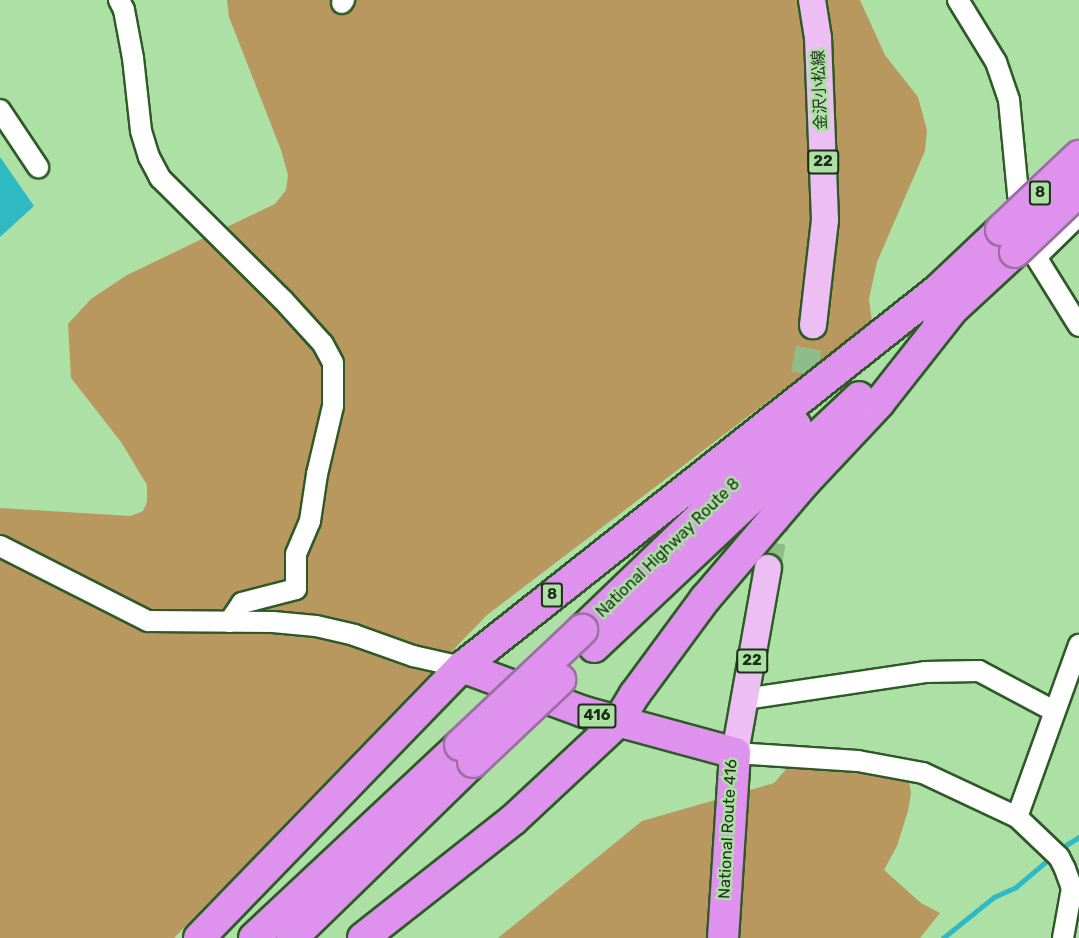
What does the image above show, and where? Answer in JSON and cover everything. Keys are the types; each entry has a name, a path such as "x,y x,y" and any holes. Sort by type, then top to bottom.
{"highway":[{"name":"National Highway Route 8","path":"1017,246 1079,156"},
{"name":"National Highway Route 8","path":"254,938 467,753 946,299 1017,246 1079,191"},
{"name":"8","path":"199,938 462,667 946,299"},
{"name":"8","path":"363,938 513,820 618,722 635,694 705,599 804,483 879,403 946,299"},
{"name":"National Route 416","path":"462,667 584,712 735,753 723,938"},
{"name":"National Highway Route 8","path":"292,938 467,753"}],"main road":[{"name":"金沢小松線","path":"812,0 818,38 825,220 813,324"},
{"name":"22","path":"735,753 768,568"}],"street":[{"path":"119,0 124,10 133,58 141,131 149,157 160,178 283,300 323,344 333,363 333,406 317,474 310,521 296,554 296,589 242,603 229,622"},
{"path":"958,0 996,62 1009,100 1018,194 1026,228 1017,246"},
{"path":"0,110 38,167"},
{"path":"1017,246 1079,214"},
{"path":"1017,246 1079,326"},
{"path":"0,546 148,621 316,626 354,635 413,656 462,667"},
{"path":"1017,817 1079,645"},
{"path":"745,699 899,678 925,672 979,671 1054,711"},
{"path":"735,753 858,761 923,773 1017,817 1059,857 1065,869 1072,888 1063,938"}],"shaded area":[{"path":"227,0 860,0 885,55 918,97 927,130 925,151 877,262 869,299 872,322 487,615 174,938 0,938 0,508 131,516 143,511 147,502 147,485 121,442 71,378 68,324 91,299 127,275 275,204 286,190 288,175 281,150 229,17"},
{"path":"794,760 907,769 911,793 908,811 897,846 884,870 921,903 940,913 920,938 498,938 642,821 774,783"}],"water":[{"path":"0,157 34,206 0,237"}],"waterway":[{"path":"1063,847 1079,837"},
{"path":"943,938 994,897 1016,887 1049,859"}],"tunnel":[{"path":"797,412 813,325"},
{"path":"768,568 779,510"}]}
